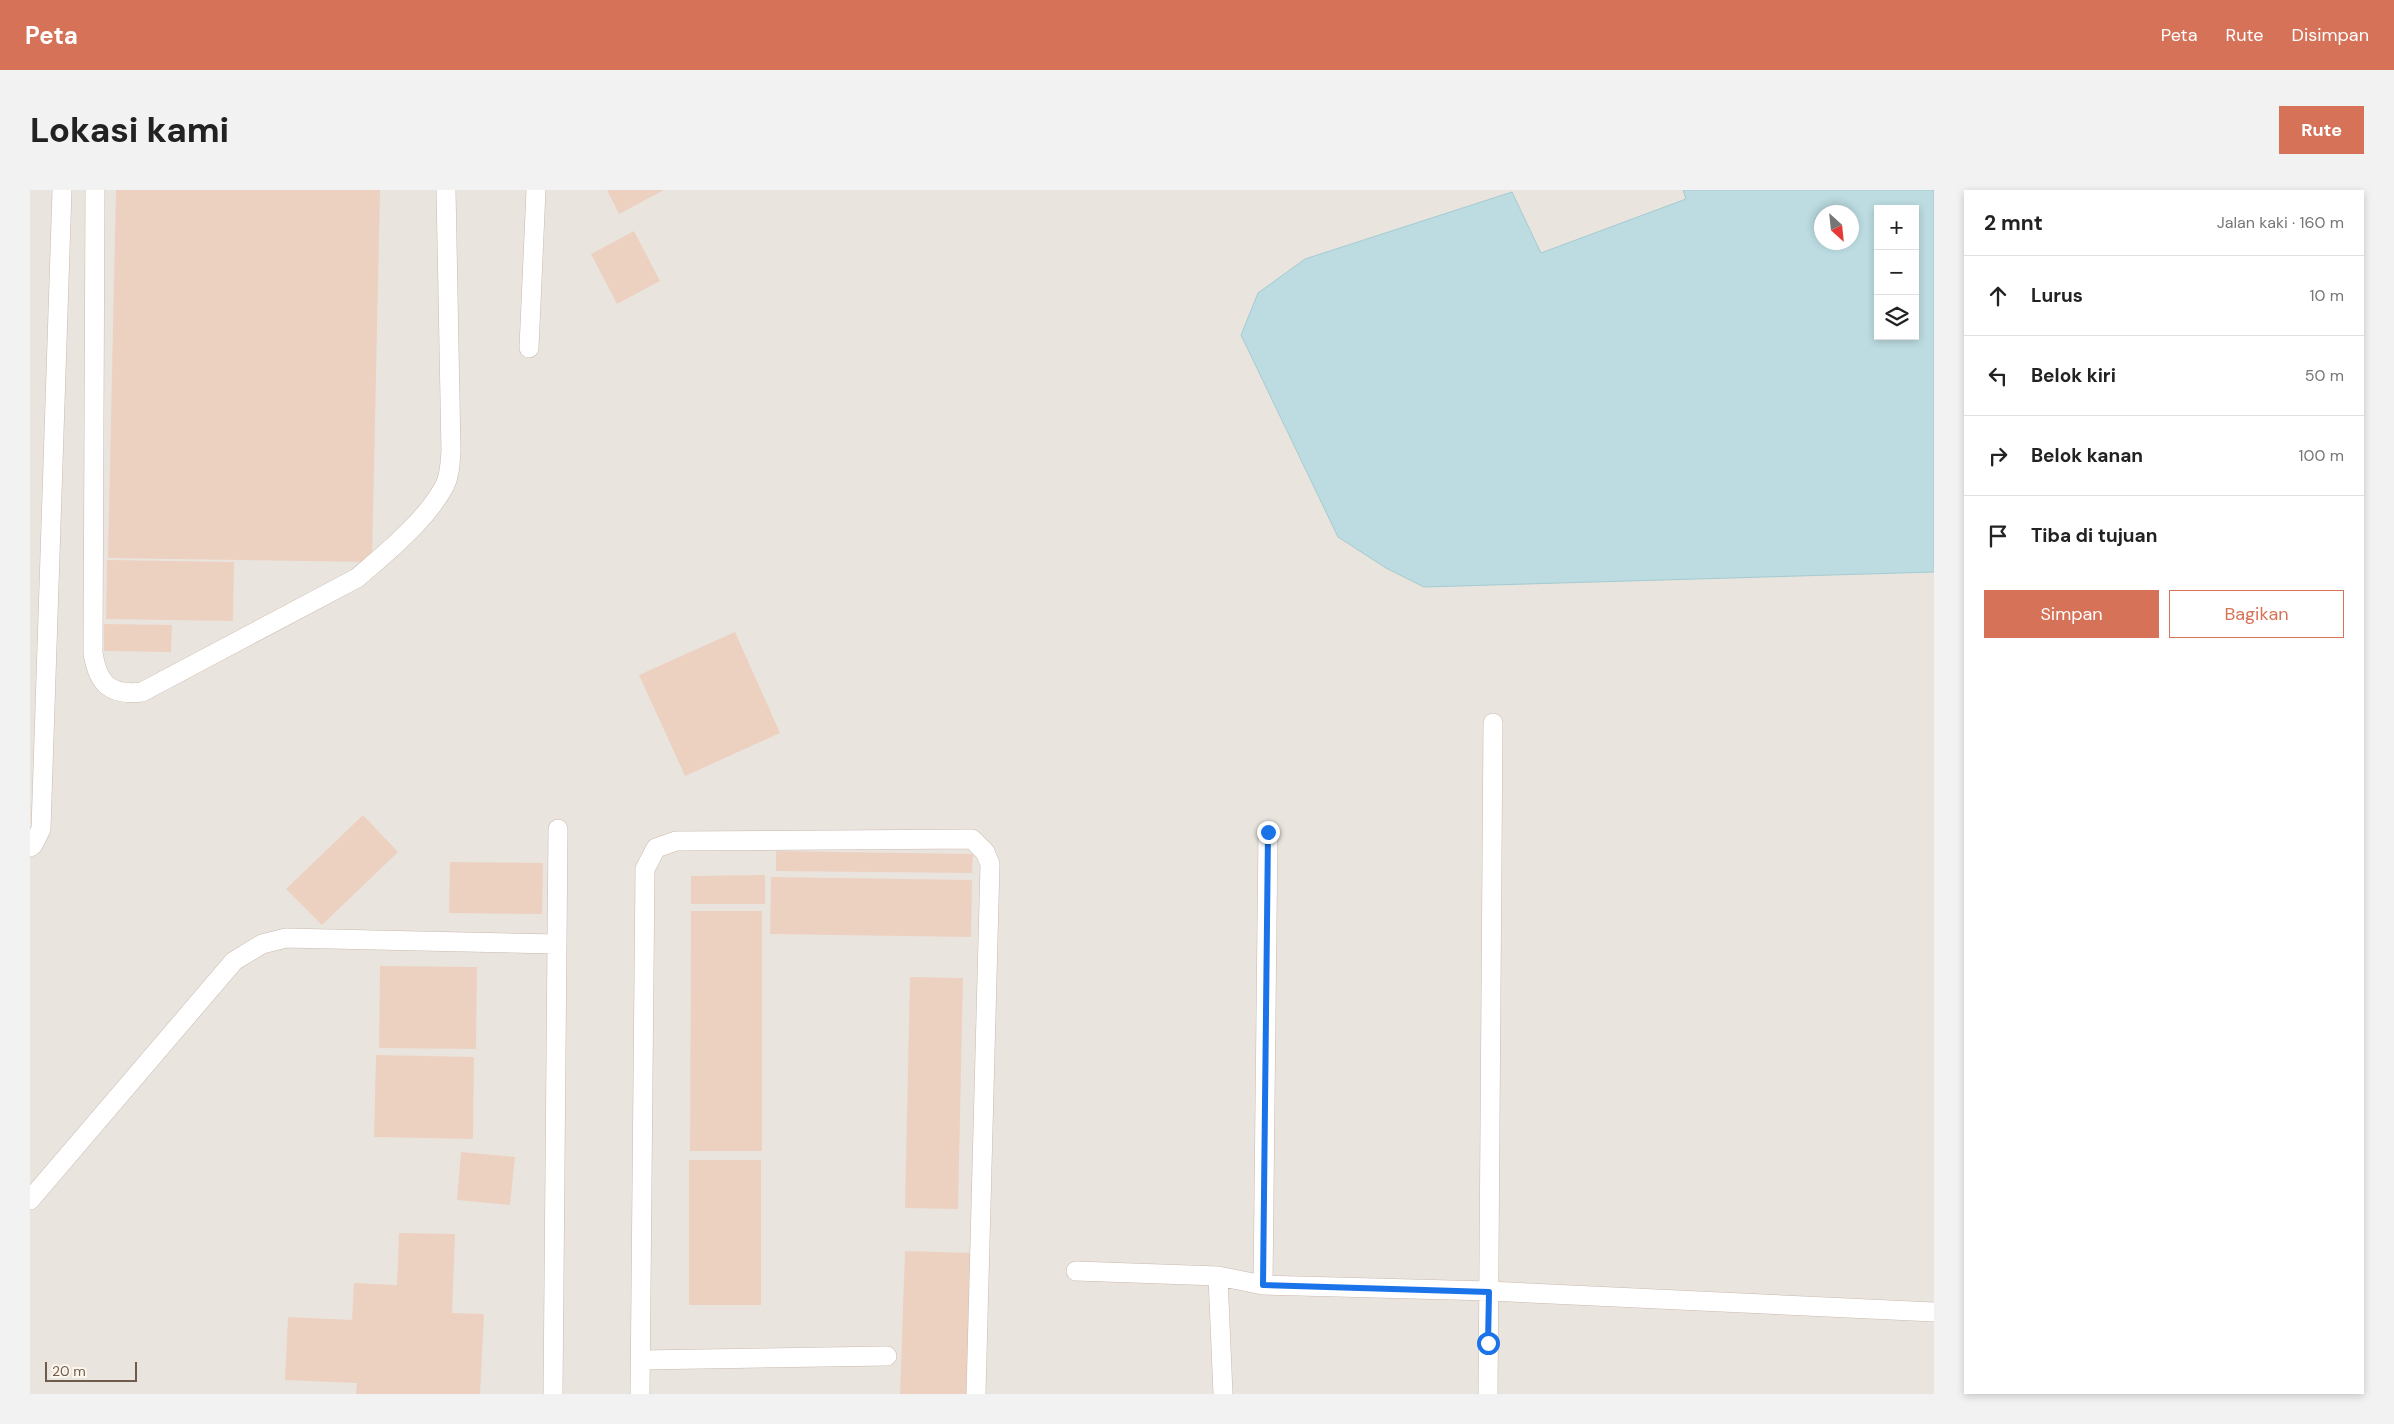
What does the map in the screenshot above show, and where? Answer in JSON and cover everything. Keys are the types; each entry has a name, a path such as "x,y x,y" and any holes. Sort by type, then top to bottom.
{"lane":[{"path":"30,847 33,845 41,829 62,190"},
{"path":"95,190 93,653 98,673 104,684 116,692 128,694 142,692 357,578 387,552 423,514 445,485 451,451 446,190"},
{"path":"529,348 536,190"},
{"path":"1488,1394 1493,723"},
{"path":"553,1394 558,829"},
{"path":"1263,1285 1268,832"},
{"path":"640,1394 642,1360 645,869 656,848 676,841 972,839 985,852 990,864 976,1394"},
{"path":"30,1200 234,961 262,944 286,938 557,944"},
{"path":"1076,1271 1218,1276 1263,1285 1489,1292 1934,1312"},
{"path":"1218,1276 1222,1394"},
{"path":"642,1360 887,1356"}],"shaded area":[{"path":"30,190 1934,190 1934,1394 30,1394"}],"water":[{"path":"1683,190 1934,190 1934,572 1424,587 1386,568 1338,537 1241,335 1258,293 1305,259 1512,192 1541,253 1686,199"}],"building":[{"path":"116,190 380,190 372,562 108,558"},
{"path":"607,190 664,190 619,214"},
{"path":"634,231 660,281 617,304 591,254"},
{"path":"107,560 234,562 233,621 106,619"},
{"path":"104,624 172,625 171,652 104,651"},
{"path":"735,632 780,733 685,776 639,675"},
{"path":"363,815 398,852 322,925 286,889"},
{"path":"776,851 973,854 972,873 776,871"},
{"path":"450,862 543,863 542,914 449,913"},
{"path":"765,875 765,904 691,904 691,876"},
{"path":"771,877 972,880 971,937 770,934"},
{"path":"691,911 762,911 762,1151 690,1151"},
{"path":"380,966 477,967 476,1049 379,1048"},
{"path":"910,977 963,978 958,1209 905,1208"},
{"path":"376,1055 474,1057 473,1139 374,1137"},
{"path":"461,1152 515,1157 510,1205 457,1200"},
{"path":"689,1160 761,1160 761,1305 689,1305"},
{"path":"399,1233 455,1234 452,1313 484,1314 480,1394 356,1394 357,1383 285,1380 288,1317 352,1320 354,1283 397,1285"},
{"path":"905,1251 972,1253 967,1394 900,1394"}],"route":[{"path":"1268,832 1263,1285 1489,1292 1488,1343"}]}
